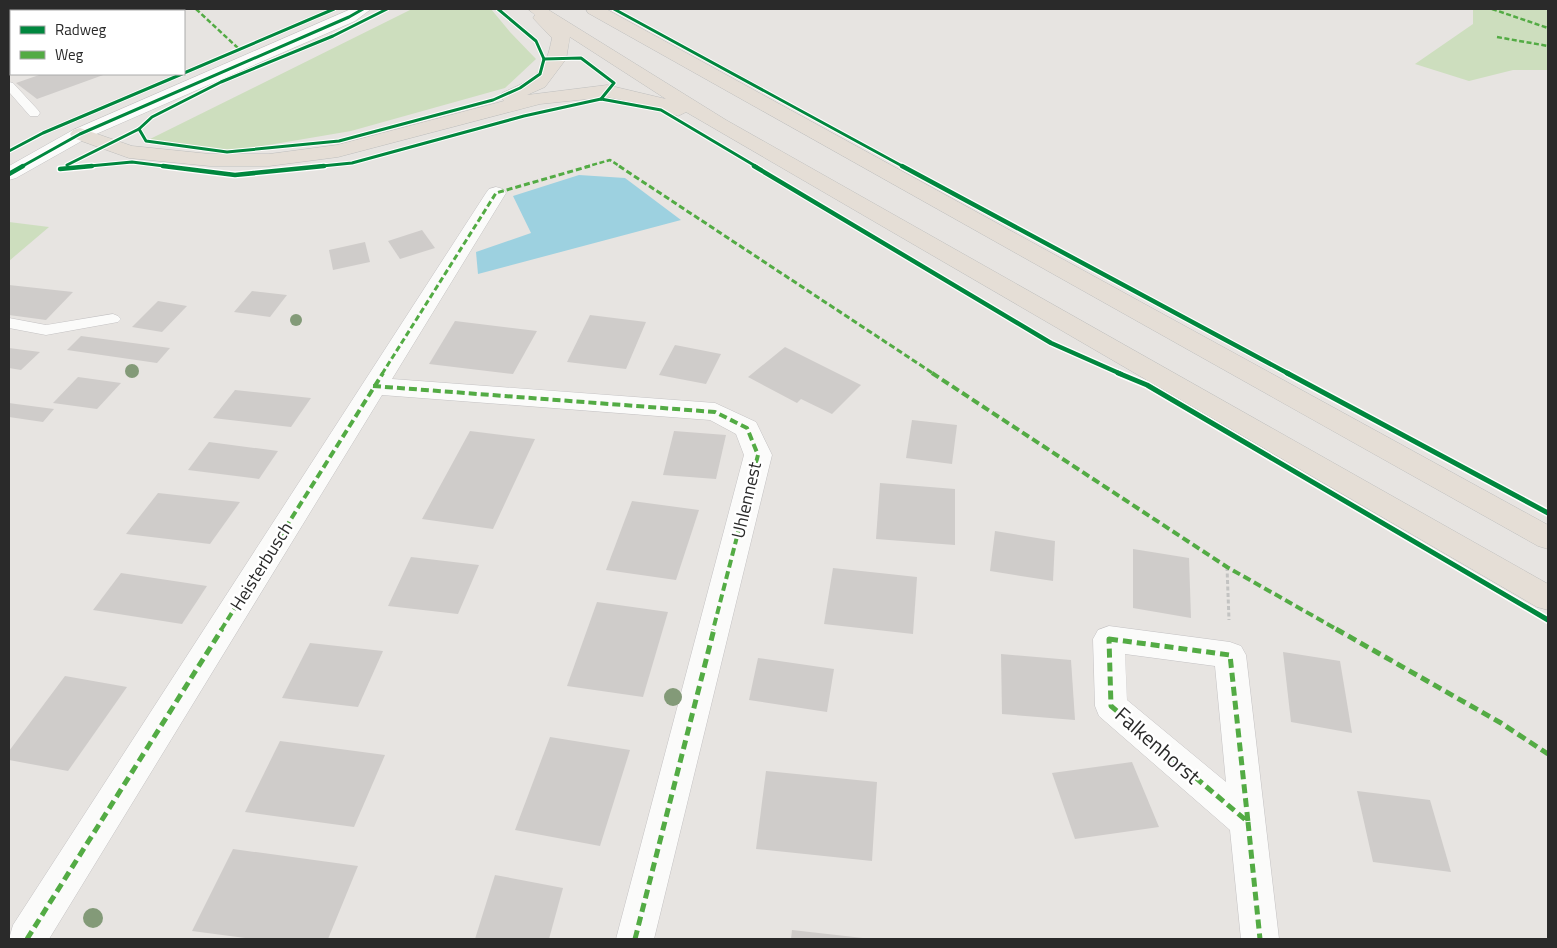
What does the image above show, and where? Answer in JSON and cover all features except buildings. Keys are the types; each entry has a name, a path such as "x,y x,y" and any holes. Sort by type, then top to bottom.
{"highway":[{"path":"460,120 539,83 557,59 560,37 531,9"},
{"path":"536,9 719,124 1548,598"},
{"path":"594,9 1548,538"},
{"path":"80,134 129,152 210,160 269,160 338,151 538,98 607,90 655,101 719,124"}],"street":[{"path":"9,174 80,134 349,17 363,9"},
{"name":"Heisterbusch","path":"27,939 496,193"},
{"name":"Uhlennest","path":"374,386 715,412 747,428 758,456 635,939"},
{"name":"Falkenhorst","path":"1230,655 1109,639 1111,706 1248,822"},
{"path":"1230,655 1260,939"}],"lane":[{"path":"9,85 34,113"},
{"path":"9,323 46,330 113,320"}],"path":[{"path":"1227,567 1230,655"}],"green space":[{"path":"412,9 491,9 536,59 505,88 351,131 227,152 146,141"},
{"path":"1473,9 1548,9 1548,70 1513,70 1469,81 1415,64 1473,24"},
{"path":"9,222 49,227 9,261"}],"water":[{"path":"579,175 625,178 681,220 478,274 476,252 531,233 513,196"}],"marked path":[{"path":"196,9 239,49"},
{"path":"1492,9 1548,28"},
{"path":"1497,37 1548,46"},
{"path":"27,939 496,193 610,160 1227,567 1501,723 1548,754"},
{"path":"373,386 715,412 747,428 758,455 635,939"},
{"path":"1248,822 1111,706 1109,639 1230,655 1260,939"}],"cycle path":[{"path":"185,73 334,9"},
{"path":"9,174 80,134 349,17 363,9"},
{"path":"67,165 139,129 152,117 221,82 333,36 387,9"},
{"path":"498,9 536,41 544,59 581,58 614,83 601,99"},
{"path":"614,9 1548,513"},
{"path":"139,129 146,141 227,152 339,141 493,100 520,88 540,74 544,59"},
{"path":"9,151 43,133 180,75"},
{"path":"60,169 132,162 235,175 352,163 524,116 601,99 661,110 1051,343 1147,385 1548,620"}]}
